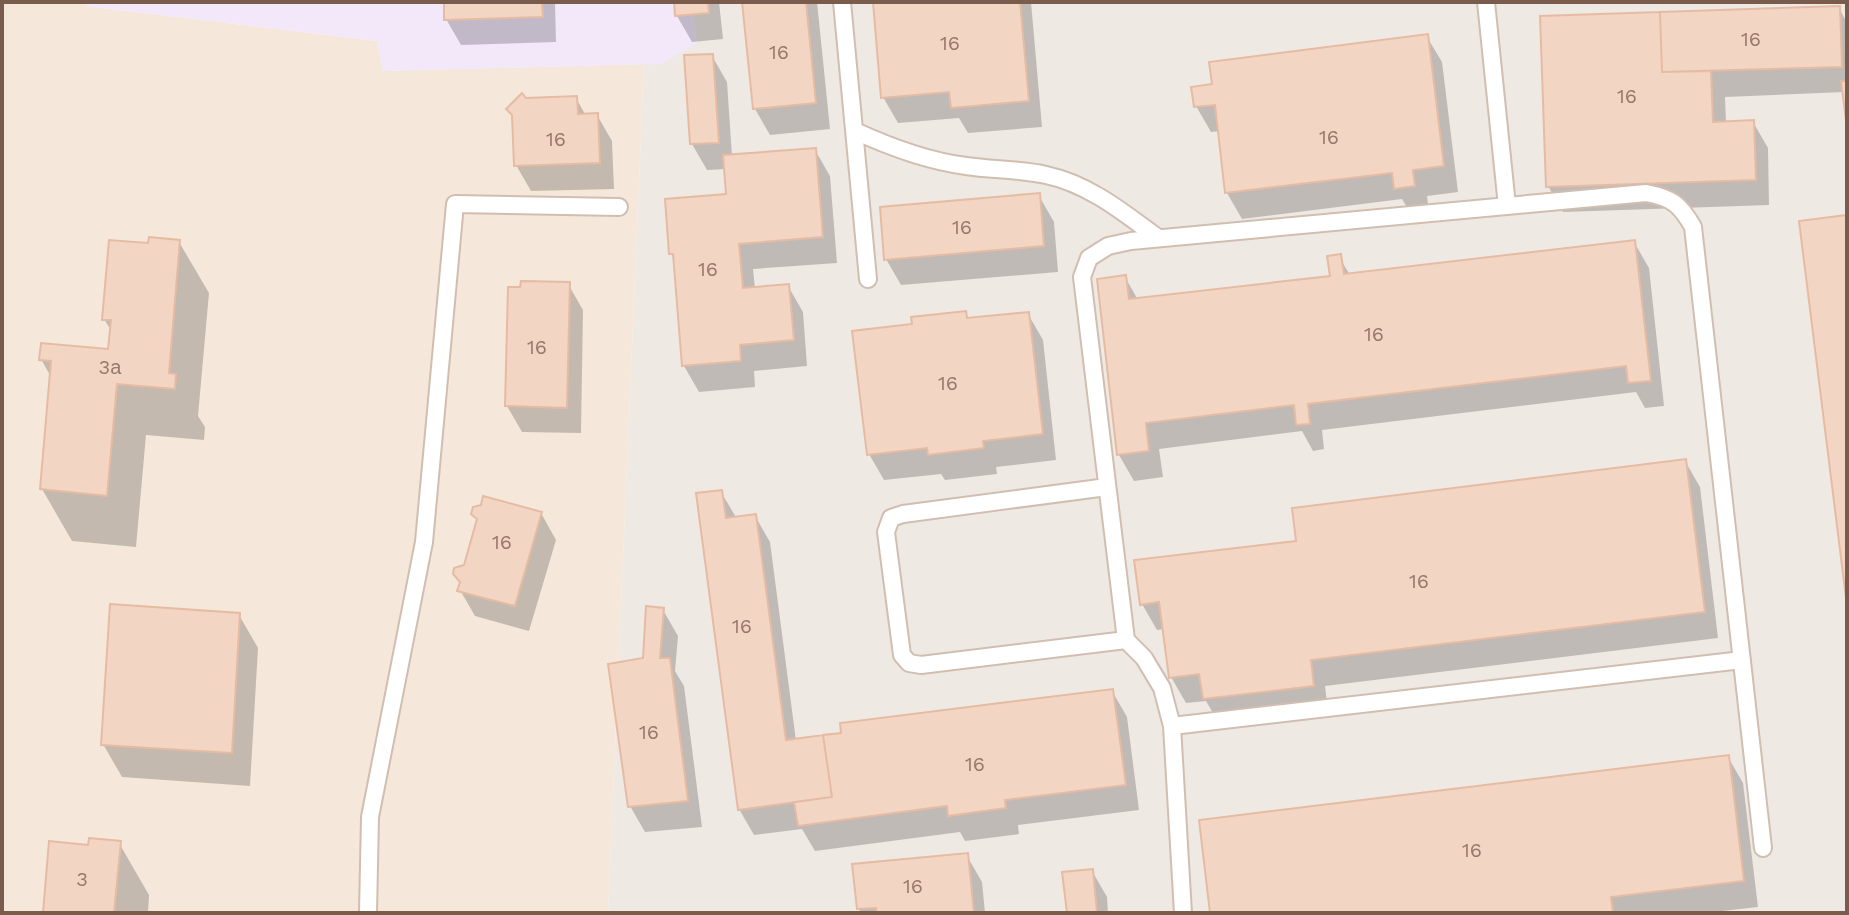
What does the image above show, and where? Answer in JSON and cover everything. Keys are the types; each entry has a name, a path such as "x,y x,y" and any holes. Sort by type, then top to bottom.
{"lane":[{"path":"842,2 868,279"},
{"path":"1486,2 1507,206"},
{"path":"855,131 889,147 926,158 964,166 1047,175 1081,187 1117,207 1158,238"},
{"path":"1183,913 1172,726 1162,688 1144,658 1126,640 1082,277 1089,258 1108,246 1158,238 1646,193 1664,197 1683,208 1693,227 1763,848"},
{"path":"368,913 370,817 424,542 455,204 619,207"},
{"path":"1107,487 903,514 891,518 886,532 902,655 909,663 921,665 1126,640"},
{"path":"1172,726 1742,660"}],"shaded area":[{"path":"2,2 86,2 86,6 377,41 383,71 644,64 608,913 2,913"},
{"path":"86,2 691,2 697,43 661,64 383,71 377,41 85,6"},
{"path":"691,2 1847,2 1847,913 608,913 644,64 697,43"}],"building":[{"path":"444,2 542,2 543,17 444,20"},
{"path":"674,2 708,2 709,13 675,16"},
{"path":"742,2 806,2 816,103 753,109"},
{"path":"873,2 1020,2 1029,101 951,108 949,92 881,98"},
{"path":"1840,6 1842,67 1662,72 1660,12"},
{"path":"1660,12 1662,72 1711,71 1713,122 1754,120 1756,180 1546,187 1540,16"},
{"path":"1428,34 1444,166 1413,170 1415,186 1394,189 1392,173 1225,193 1215,105 1194,107 1191,87 1212,84 1209,62"},
{"path":"713,54 719,143 690,144 684,55"},
{"path":"1841,81 1847,81 1847,128"},
{"path":"522,93 526,98 577,96 578,114 598,113 600,163 514,166 512,115 506,109"},
{"path":"816,148 823,237 739,244 743,288 789,284 794,340 740,345 741,361 682,366 665,199 726,194 723,155"},
{"path":"1040,193 1044,246 884,260 880,207"},
{"path":"1847,215 1847,598 1846,598 1799,221"},
{"path":"149,237 180,240 169,373 176,374 175,389 117,384 107,496 40,489 51,361 39,360 41,343 108,349 111,320 102,320 109,240 148,243"},
{"path":"1635,240 1651,381 1628,383 1626,366 1308,404 1310,424 1296,425 1294,405 1146,423 1149,451 1117,455 1097,279 1126,275 1129,299 1330,276 1327,256 1341,254 1344,274"},
{"path":"521,281 570,282 567,408 505,406 508,287 520,287"},
{"path":"966,311 967,318 1029,312 1043,434 983,441 984,448 928,455 927,448 867,455 852,331 912,324 911,317"},
{"path":"1686,459 1705,612 1311,660 1314,686 1203,699 1199,674 1169,678 1159,602 1140,605 1134,560 1296,541 1292,508"},
{"path":"722,490 726,518 756,514 786,740 823,735 832,797 738,810 696,493"},
{"path":"483,496 542,512 515,606 457,591 460,582 453,574 454,568 464,565 477,519 471,514 473,507 481,505"},
{"path":"110,604 240,613 232,753 101,745"},
{"path":"646,606 664,608 660,658 670,658 688,801 628,807 608,664 643,658"},
{"path":"1113,689 1126,785 1005,800 1006,808 948,816 947,806 798,826 794,802 832,797 823,735 841,733 840,723"},
{"path":"1729,755 1744,881 1611,897 1613,913 1210,913 1199,820"},
{"path":"89,838 121,841 114,913 43,913 49,841 88,845"},
{"path":"968,853 974,913 877,913 876,908 857,909 852,864"},
{"path":"1093,869 1097,913 1067,913 1062,872"}]}
